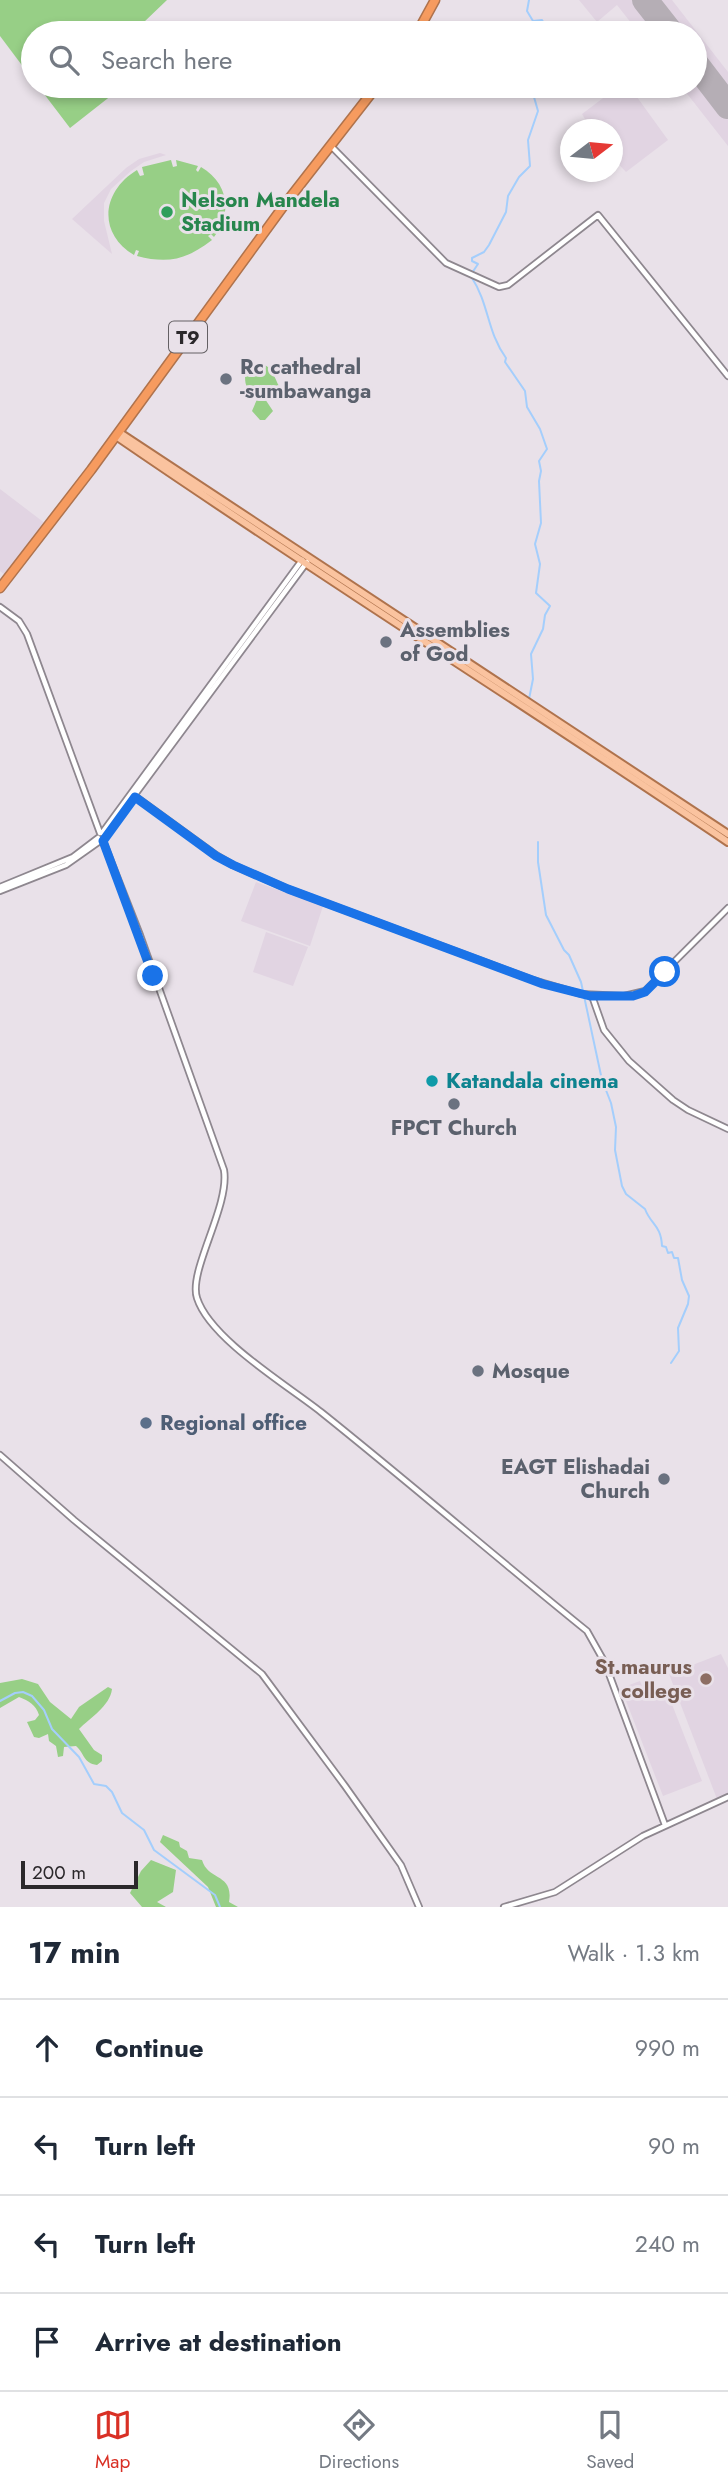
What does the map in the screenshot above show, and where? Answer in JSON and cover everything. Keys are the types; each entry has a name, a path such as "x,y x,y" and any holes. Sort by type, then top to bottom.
{"highway":[{"path":"423,21 435,0"},
{"name":"T9","path":"0,588 367,98"}],"main road":[{"path":"117,434 728,842"},
{"path":"306,559 728,834"}],"street":[{"path":"330,145 440,258 454,268 504,287 598,215 728,376"},
{"path":"0,889 66,865 101,837 306,559"},
{"path":"0,607 19,621 27,634 140,935 224,1170 223,1192 195,1288 200,1306 233,1344 587,1631 605,1663 665,1825"},
{"path":"134,795 216,856 244,870 530,979 586,995 633,996 645,992 728,908"},
{"path":"586,995 614,1045 637,1069 688,1110 728,1129"},
{"path":"0,1455 74,1520 262,1674 401,1865 419,1907"},
{"path":"505,1907 555,1892 610,1856 665,1825 728,1797"}],"shaded area":[{"path":"579,0 672,0 688,21 630,21 617,5 596,21"},
{"path":"707,45 728,72 728,146 690,98 707,98"},
{"path":"603,98 638,98 668,140 626,172 623,169 623,119 585,119 582,114"},
{"path":"160,153 166,155 144,162 131,171 111,189 104,203 104,221 112,254 72,219 126,168 139,159"},
{"path":"0,489 46,524 6,576 0,571"},
{"path":"256,882 323,906 310,946 241,921"},
{"path":"266,932 308,947 293,986 253,972"},
{"path":"721,1654 728,1668 728,1795 717,1799 669,1674"},
{"path":"640,1681 646,1696 666,1689 702,1781 663,1796 621,1688"}],"green space":[{"path":"0,0 167,0 145,21 21,21 21,64 0,36"},
{"path":"47,98 108,98 70,128"},
{"name":"Nelson Mandela Stadium","path":"171,160 173,167 177,166 176,160 198,166 198,172 201,167 217,181 225,199 224,218 214,237 211,234 208,236 212,240 185,256 158,260 137,256 139,251 136,250 134,255 122,246 109,224 111,200 125,179 137,170 140,176 144,175 142,167"},
{"path":"255,364 268,367 279,386 274,396 270,394 265,399 273,411 265,420 260,420 252,411 258,397 250,391 245,381 246,367"},
{"path":"22,1679 38,1684 50,1702 71,1719 79,1707 108,1687 112,1689 104,1706 79,1729 94,1750 102,1755 102,1761 97,1765 89,1762 76,1746 64,1747 63,1756 58,1757 56,1746 49,1741 48,1734 34,1737 27,1722 35,1720 39,1715 34,1706 26,1700 19,1697 0,1708 0,1683"},
{"path":"163,1835 179,1842 189,1858 202,1860 209,1871 228,1886 229,1902 238,1907 216,1907 208,1887 160,1842"},
{"path":"151,1860 176,1870 173,1892 157,1902 166,1907 142,1907 130,1893 141,1871"}],"waterway":[{"path":"529,0 527,11 533,21"},
{"path":"533,21 543,21"},
{"path":"472,273 478,264 472,261 472,258 484,252 489,245 506,212 508,196 519,177 530,166 528,140 538,111 534,98"},
{"path":"472,278 482,298 495,338 506,358 505,362 525,391 527,407 540,429 547,449 539,461 541,523 535,544 540,564 536,593 550,606 531,654 533,679 529,699"},
{"path":"538,842 538,862 546,915 581,982 602,1080 616,1127 615,1150 622,1186 626,1194 645,1209 658,1229 662,1246 666,1247 668,1253 672,1252 674,1258 678,1258 682,1280 689,1296 678,1328 679,1351 671,1363"},
{"path":"0,1701 15,1693 23,1692 32,1696 44,1710 52,1729 79,1757 94,1784 106,1786 112,1792 122,1813 144,1830 154,1850 215,1895 220,1907"}],"runway":[{"path":"645,0 662,21"},
{"path":"707,79 728,106"}],"place":[{"name":"Nelson Mandela Stadium","path":"167,212"},
{"name":"Rc cathedral -sumbawanga","path":"226,379"},
{"name":"Assemblies of God","path":"386,642"},
{"name":"Katandala cinema","path":"432,1081"},
{"name":"FPCT Church","path":"454,1104"},
{"name":"Mosque","path":"478,1371"},
{"name":"Regional office","path":"146,1423"},
{"name":"EAGT Elishadai Church","path":"664,1479"},
{"name":"St.maurus college","path":"706,1679"}],"route":[{"path":"153,976 103,841 135,797 216,856 233,865 288,889 543,984 590,996 633,996 645,992 665,972"}]}
